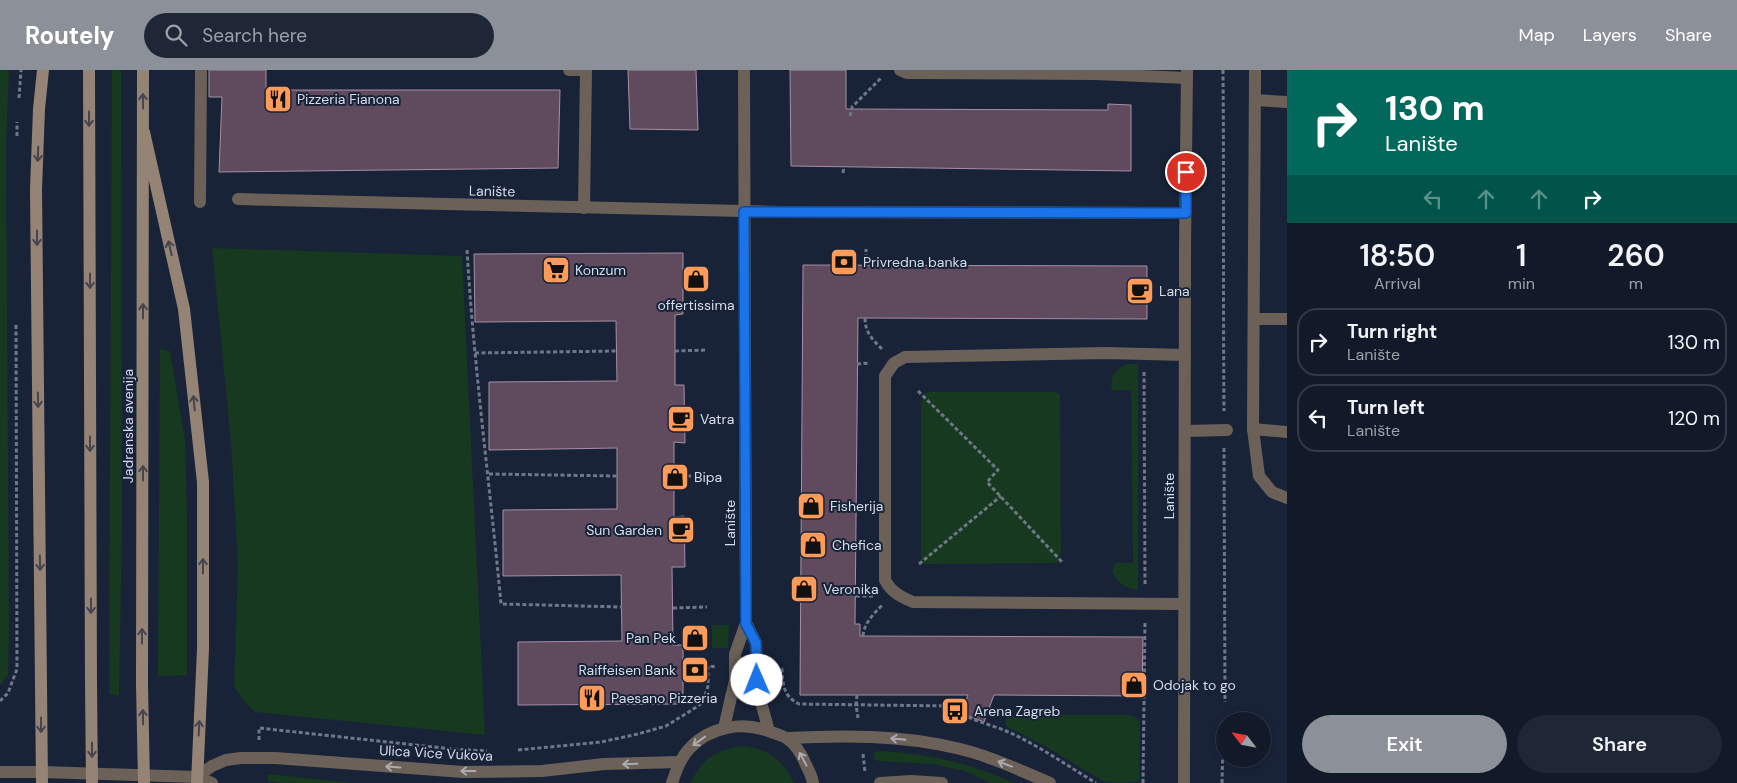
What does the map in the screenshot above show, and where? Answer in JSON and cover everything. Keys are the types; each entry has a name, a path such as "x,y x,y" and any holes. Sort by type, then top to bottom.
{"main road":[{"path":"42,778 36,189 39,110 43,70"},
{"path":"89,70 92,783"},
{"name":"Jadranska avenija","path":"143,70 142,684 144,783"},
{"path":"144,132 184,310 202,482 203,649 197,780"}],"street":[{"path":"200,70 200,202"},
{"path":"569,70 586,70 584,208"},
{"name":"Lanište","path":"724,728 735,680 735,654 746,624 744,70"},
{"path":"900,70 907,73 1187,74"},
{"path":"1255,70 1253,429 1259,476 1272,492 1287,498"},
{"name":"Lanište","path":"1183,782 1187,74"},
{"path":"1255,100 1287,102"},
{"name":"Lanište","path":"238,199 744,212 1186,213"},
{"path":"1254,319 1287,319"},
{"path":"1184,604 913,602 902,598 894,592 889,588 885,580 885,376 894,363 905,357 1106,353 1185,355"},
{"path":"1184,431 1226,424"},
{"path":"1253,429 1287,432"},
{"name":"Lanište","path":"746,624 756,643 757,680 768,731"},
{"path":"672,783 679,762 701,738 724,728 742,726 760,728 787,738 871,736 932,743 958,748 985,757 1050,783"},
{"path":"787,738 798,749 805,761 813,783"},
{"name":"Ulica Vice Vukova","path":"197,780 212,766 226,760 241,758 275,758 463,772 542,771 604,764 679,762"},
{"path":"0,772 42,778 197,780 212,783"},
{"path":"880,783 905,781 942,783"}],"path":[{"path":"18,104 21,70"},
{"path":"1223,70 1224,172 1222,260 1226,424"},
{"path":"850,116 852,107 882,76"},
{"path":"17,120 17,138"},
{"path":"843,173 844,167"},
{"path":"866,248 866,265"},
{"path":"467,250 471,319 489,474 501,604 622,607"},
{"path":"865,318 865,328 885,352"},
{"path":"0,701 8,693 17,669 16,322"},
{"path":"675,351 707,350"},
{"path":"475,353 616,351"},
{"path":"857,364 876,363"},
{"path":"1144,364 1145,590"},
{"path":"918,391 998,470 987,482 1062,562"},
{"path":"1224,443 1225,702"},
{"path":"489,474 617,476"},
{"path":"674,476 706,476"},
{"path":"920,564 1001,496"},
{"path":"856,596 879,596"},
{"path":"862,636 863,629 870,618 884,602"},
{"path":"673,608 707,607"},
{"path":"1142,783 1145,617"},
{"path":"515,750 601,742 666,726 703,702 708,686 708,666 718,667"},
{"path":"772,668 782,669 787,696 799,704 950,706 958,712 996,727 1035,746 1096,783"},
{"path":"857,695 857,714"},
{"path":"259,737 258,728 452,749 490,751"},
{"path":"863,752 864,766"},
{"path":"1222,768 1222,783"}],"green space":[{"path":"0,70 9,70 6,145 9,636 8,675 0,685"},
{"path":"112,70 121,70 122,525 119,696 109,694"},
{"path":"212,248 462,256 485,735 255,712 243,700 234,686 238,564 231,443"},
{"path":"160,349 170,351 185,440 187,675 158,676"},
{"path":"1126,364 1138,364 1138,590 1122,584 1116,579 1112,571 1115,563 1133,563 1131,390 1113,390 1111,387 1115,373"},
{"path":"1056,392 1060,395 1061,552 1057,563 924,564 921,561 921,404 925,393"},
{"path":"712,625 729,625 728,648 712,648"},
{"path":"1130,715 1134,717 1140,722 1139,781 1103,781 1043,745 1008,727 1005,724 1007,716"},
{"path":"744,746 761,750 774,757 785,768 794,783 690,783 700,767 711,756 734,747"},
{"path":"878,751 913,754 947,760 981,770 1014,783 990,783 965,771 933,764 879,761 874,759 874,753"},
{"path":"268,774 353,783 283,783 268,781"}],"building":[{"path":"209,70 266,70 266,90 560,90 558,168 219,172 222,97 209,97"},
{"path":"628,70 696,70 698,130 630,129"},
{"path":"790,70 846,70 846,109 1108,110 1108,104 1131,105 1131,171 791,166"},
{"path":"683,253 683,314 675,315 675,385 684,385 685,443 674,442 674,517 684,516 685,567 672,567 673,645 683,645 683,704 518,705 518,642 622,641 621,575 503,576 503,510 617,509 617,448 489,450 489,382 617,381 616,321 475,322 474,254"},
{"path":"803,265 1147,266 1147,319 858,318 855,624 860,624 860,636 1143,637 1142,696 994,695 984,722 961,713 968,695 800,695"}],"place":[{"name":"Pizzeria Fianona","path":"278,99"},
{"name":"Privredna banka","path":"844,262"},
{"name":"Konzum","path":"556,270"},
{"name":"offertissima","path":"696,279"},
{"name":"Lana","path":"1140,291"},
{"name":"Vatra","path":"681,419"},
{"name":"Bipa","path":"675,477"},
{"name":"Fisherija","path":"811,506"},
{"name":"Sun Garden","path":"681,530"},
{"name":"Chefica","path":"813,545"},
{"name":"Veronika","path":"804,589"},
{"name":"Pan Pek","path":"695,638"},
{"name":"Raiffeisen Bank","path":"695,670"},
{"name":"Odojak to go","path":"1134,685"},
{"name":"Paesano Pizzeria","path":"592,698"},
{"name":"Arena Zagreb","path":"955,711"}],"route":[{"path":"757,680 756,643 746,624 746,248 744,212 1186,213 1186,172"}]}
